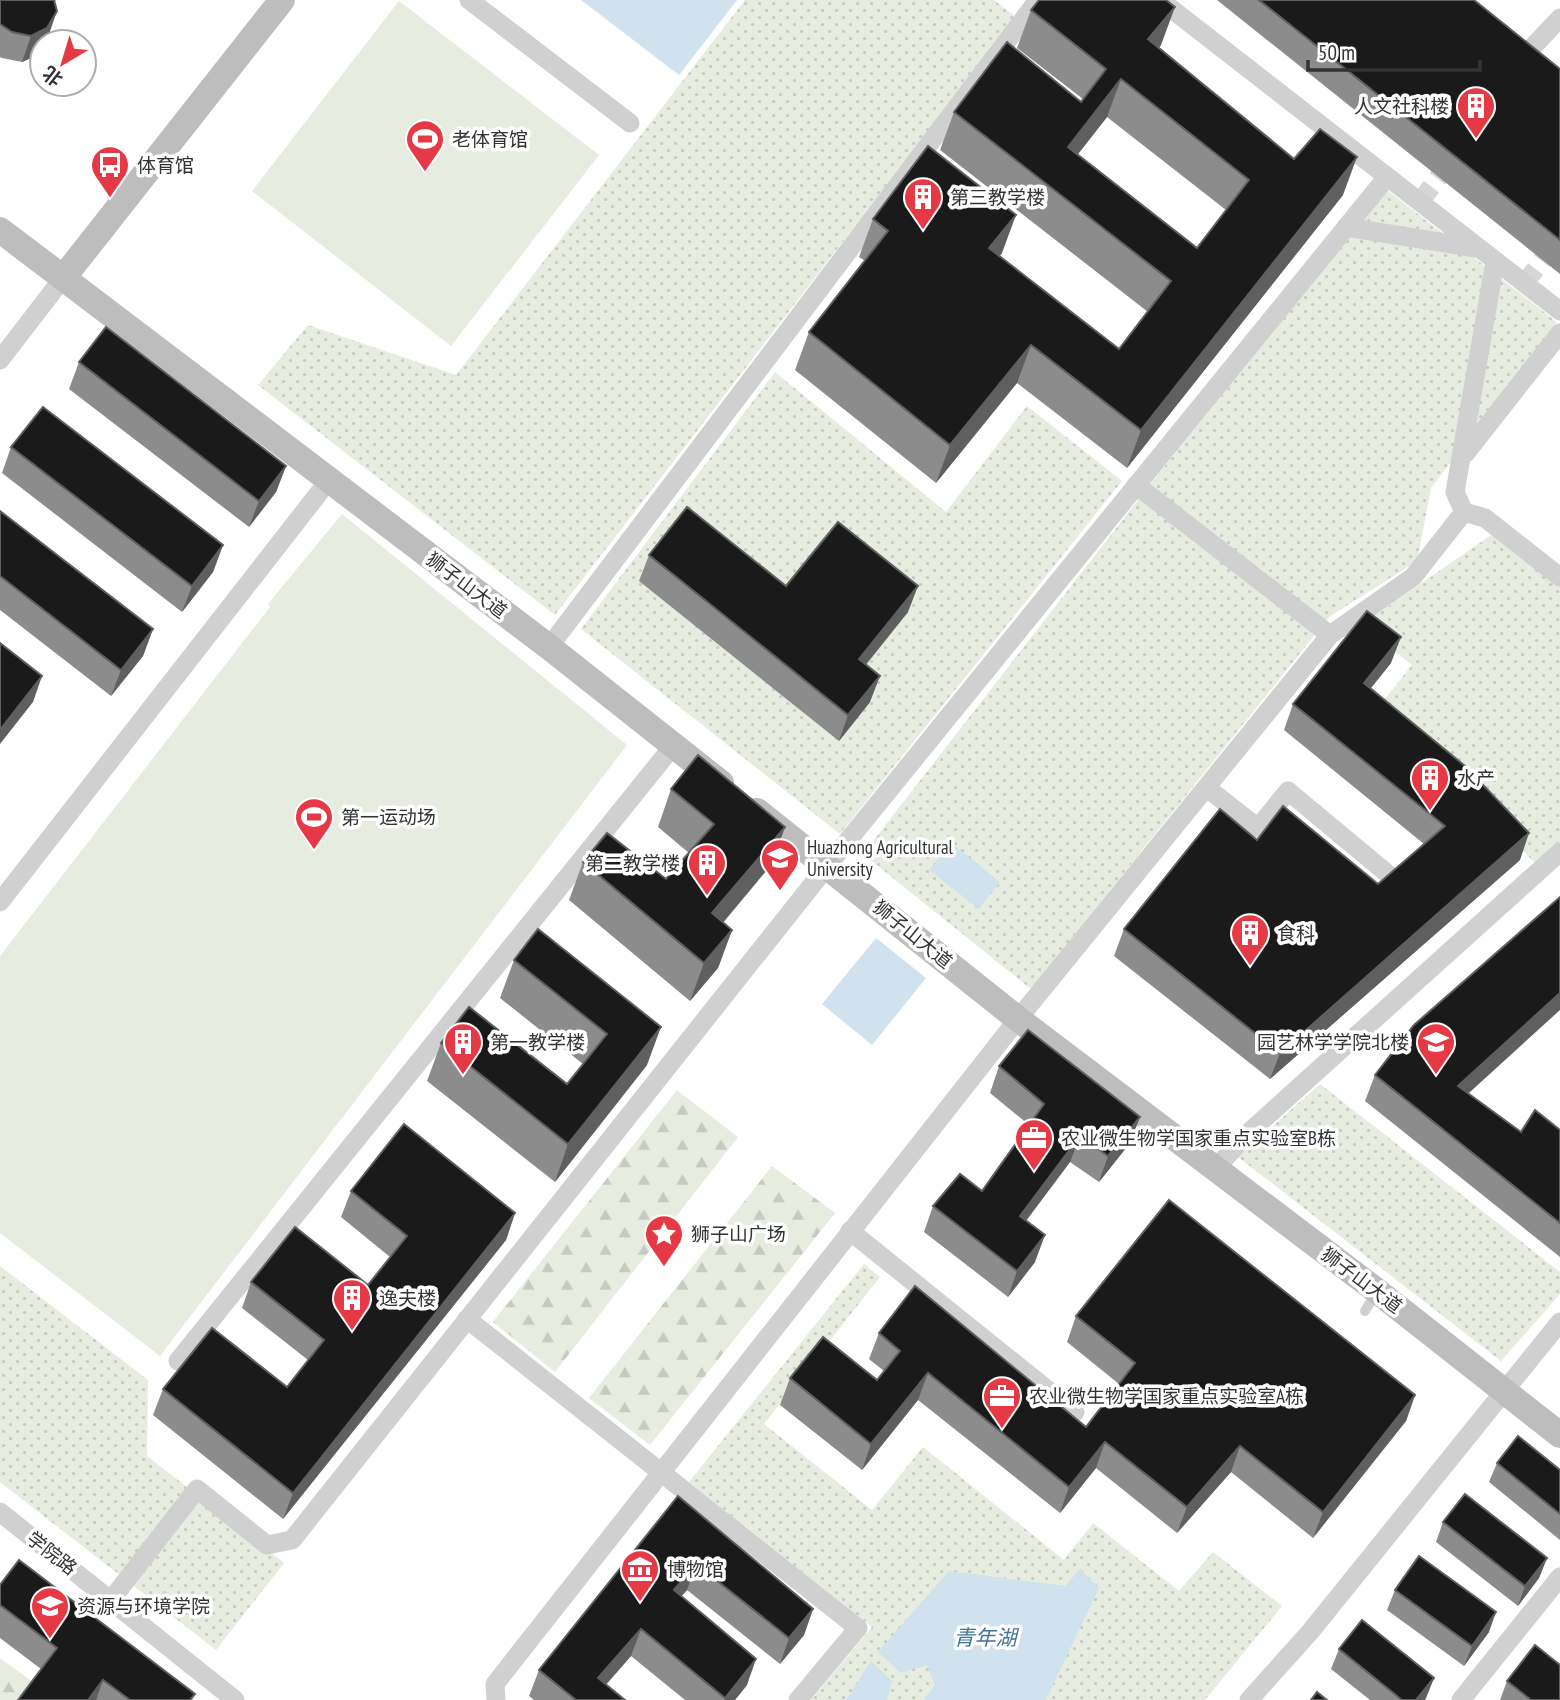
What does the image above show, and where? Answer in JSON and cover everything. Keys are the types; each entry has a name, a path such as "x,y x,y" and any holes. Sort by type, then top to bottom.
{"street":[{"path":"0,360 282,0"},
{"path":"469,0 630,123"},
{"path":"1160,0 1560,311"},
{"path":"549,648 1032,2"},
{"path":"1526,54 1560,18"},
{"path":"111,1600 197,1489 267,1545 292,1540 828,865 1387,177"},
{"path":"1346,227 1477,248"},
{"name":"狮子山大道","path":"0,230 549,648 828,865 1018,1019 1215,1169 1371,1301 1505,1391 1560,1434"},
{"path":"1494,262 1464,456 1455,492 1464,512 1485,518 1560,577"},
{"path":"1464,456 1560,333"},
{"path":"0,902 329,480"},
{"path":"1136,485 1329,635"},
{"path":"496,1700 495,1684 1018,1019 1329,635 1413,577 1464,512"},
{"path":"178,1361 673,746"},
{"path":"1207,788 1258,828 1288,791 1390,875"},
{"path":"1215,1169 1246,1135 1560,852"},
{"path":"850,1231 1075,1412"},
{"path":"467,1319 858,1628 798,1700"},
{"path":"1249,1700 1310,1632 1560,1322"},
{"name":"学院路","path":"0,1512 235,1700"},
{"path":"1461,1700 1560,1577"}],"green space":[{"path":"745,0 994,0 1016,17 555,615 258,385 308,325 456,375"},
{"name":"老体育馆","path":"399,1 599,155 451,346 252,191"},
{"path":"1387,190 1557,322 1431,488 1417,561 1329,617 1031,989 863,854 1152,482"},
{"path":"775,372 946,512 1027,406 1122,481 840,834 581,629"},
{"name":"第一运动场","path":"342,514 627,745 160,1356 0,1233 0,956 270,607 268,604"},
{"path":"1497,531 1560,582 1560,842 1536,864 1453,779 1373,714 1412,665 1361,625"},
{"path":"1320,1084 1560,1272 1560,1294 1501,1361 1238,1157"},
{"path":"677,1090 738,1137 555,1372 493,1322"},
{"path":"772,1166 835,1213 650,1445 589,1398"},
{"path":"864,1264 880,1277 764,1424 872,1510 923,1447 1064,1560 1093,1523 1179,1591 1213,1552 1282,1606 1205,1700 811,1700 872,1627 689,1482"},
{"path":"0,1266 148,1380 147,1456 284,1563 216,1650 0,1482"},
{"path":"0,1658 34,1683 21,1700 0,1700"}],"water":[{"path":"581,0 737,0 679,75"},
{"path":"951,843 1000,882 979,909 929,870"},
{"path":"876,938 926,978 872,1045 822,1004"},
{"name":"青年湖","path":"1080,1569 1099,1588 1046,1700 924,1700 935,1685 927,1665 901,1673 878,1652 949,1571 1065,1586"},
{"path":"871,1661 892,1681 887,1700 846,1700"}],"building":[{"path":"0,0 54,0 57,11 47,28 28,28 28,35 12,32 0,24"},
{"path":"1039,0 1166,0 1175,7 1148,39 1294,159 1320,129 1357,157 1141,430 1031,345 950,445 809,332 888,231 873,219 928,146 1016,215 989,248 1119,349 1171,281 954,112 1007,42 1081,102 1106,69 1031,10","holes":["1121,79 1249,180 1197,248 1068,147"]},
{"name":"人文社科楼","path":"1259,0 1474,0 1560,69 1560,240"},
{"path":"106,327 286,466 259,501 79,362"},
{"path":"43,407 223,545 192,586 11,447"},
{"path":"687,507 786,586 838,522 918,586 859,659 880,676 848,715 649,555"},
{"path":"0,511 153,629 121,670 0,576"},
{"path":"1367,611 1401,637 1364,683 1465,766 1529,833 1280,1053 1124,929 1220,809 1257,840 1283,806 1378,884 1445,826 1293,704"},
{"path":"0,643 42,676 0,730"},
{"path":"698,755 785,827 712,913 732,930 704,963 583,862 607,833 666,879 714,824 671,789"},
{"name":"园艺林学学院北楼","path":"1560,897 1560,993 1458,1086 1521,1132 1535,1110 1560,1130 1560,1223 1375,1075 1414,1025"},
{"path":"538,929 661,1027 568,1144 441,1043 469,1007 567,1084 607,1034 514,960"},
{"name":"农业微生物学国家重点实验室B栋","path":"1028,1030 1140,1117 1108,1156 1080,1136 1020,1216 1045,1235 1017,1271 933,1206 960,1174 982,1191 1044,1104 999,1066"},
{"name":"逸夫楼","path":"404,1124 515,1213 293,1493 163,1389 212,1328 287,1387 324,1340 251,1282 295,1227 368,1285 407,1236 351,1191"},
{"path":"1169,1200 1415,1395 1323,1512 1240,1446 1187,1507 1105,1442 1069,1487 928,1373 871,1444 790,1378 823,1337 877,1380 900,1351 879,1333 915,1286 1086,1427 1135,1363 1076,1316"},
{"path":"1518,1436 1560,1470 1560,1514 1497,1463"},
{"path":"1465,1494 1547,1558 1525,1586 1443,1522"},
{"path":"678,1496 813,1609 789,1638 696,1564 674,1590 756,1659 725,1698 641,1629 598,1678 625,1700 576,1700 539,1670"},
{"path":"1419,1556 1496,1612 1472,1646 1395,1590"},
{"path":"19,1560 195,1694 190,1700 130,1700 103,1680 88,1700 18,1700 57,1648 0,1605 0,1585"},
{"path":"1362,1620 1434,1678 1416,1700 1402,1700 1339,1649"},
{"path":"1535,1645 1560,1665 1560,1700 1531,1700 1507,1681"},
{"path":"1317,1692 1327,1700 1311,1700"}],"tunnel":[{"path":"1420,202 1453,158"},
{"path":"1524,284 1560,237"}],"place":[{"name":"人文社科楼","path":"1476,140"},
{"name":"老体育馆","path":"425,173"},
{"name":"体育馆","path":"110,199"},
{"name":"第三教学楼","path":"923,231"},
{"name":"水产","path":"1430,812"},
{"name":"第一运动场","path":"314,851"},
{"name":"Huazhong Agricultural University","path":"780,892"},
{"name":"第二教学楼","path":"707,897"},
{"name":"食科","path":"1250,967"},
{"name":"第一教学楼","path":"463,1076"},
{"name":"园艺林学学院北楼","path":"1436,1076"},
{"name":"农业微生物学国家重点实验室B栋","path":"1034,1172"},
{"name":"狮子山广场","path":"664,1268"},
{"name":"逸夫楼","path":"352,1332"},
{"name":"农业微生物学国家重点实验室A栋","path":"1002,1430"},
{"name":"博物馆","path":"640,1603"},
{"name":"资源与环境学院","path":"50,1640"}]}
